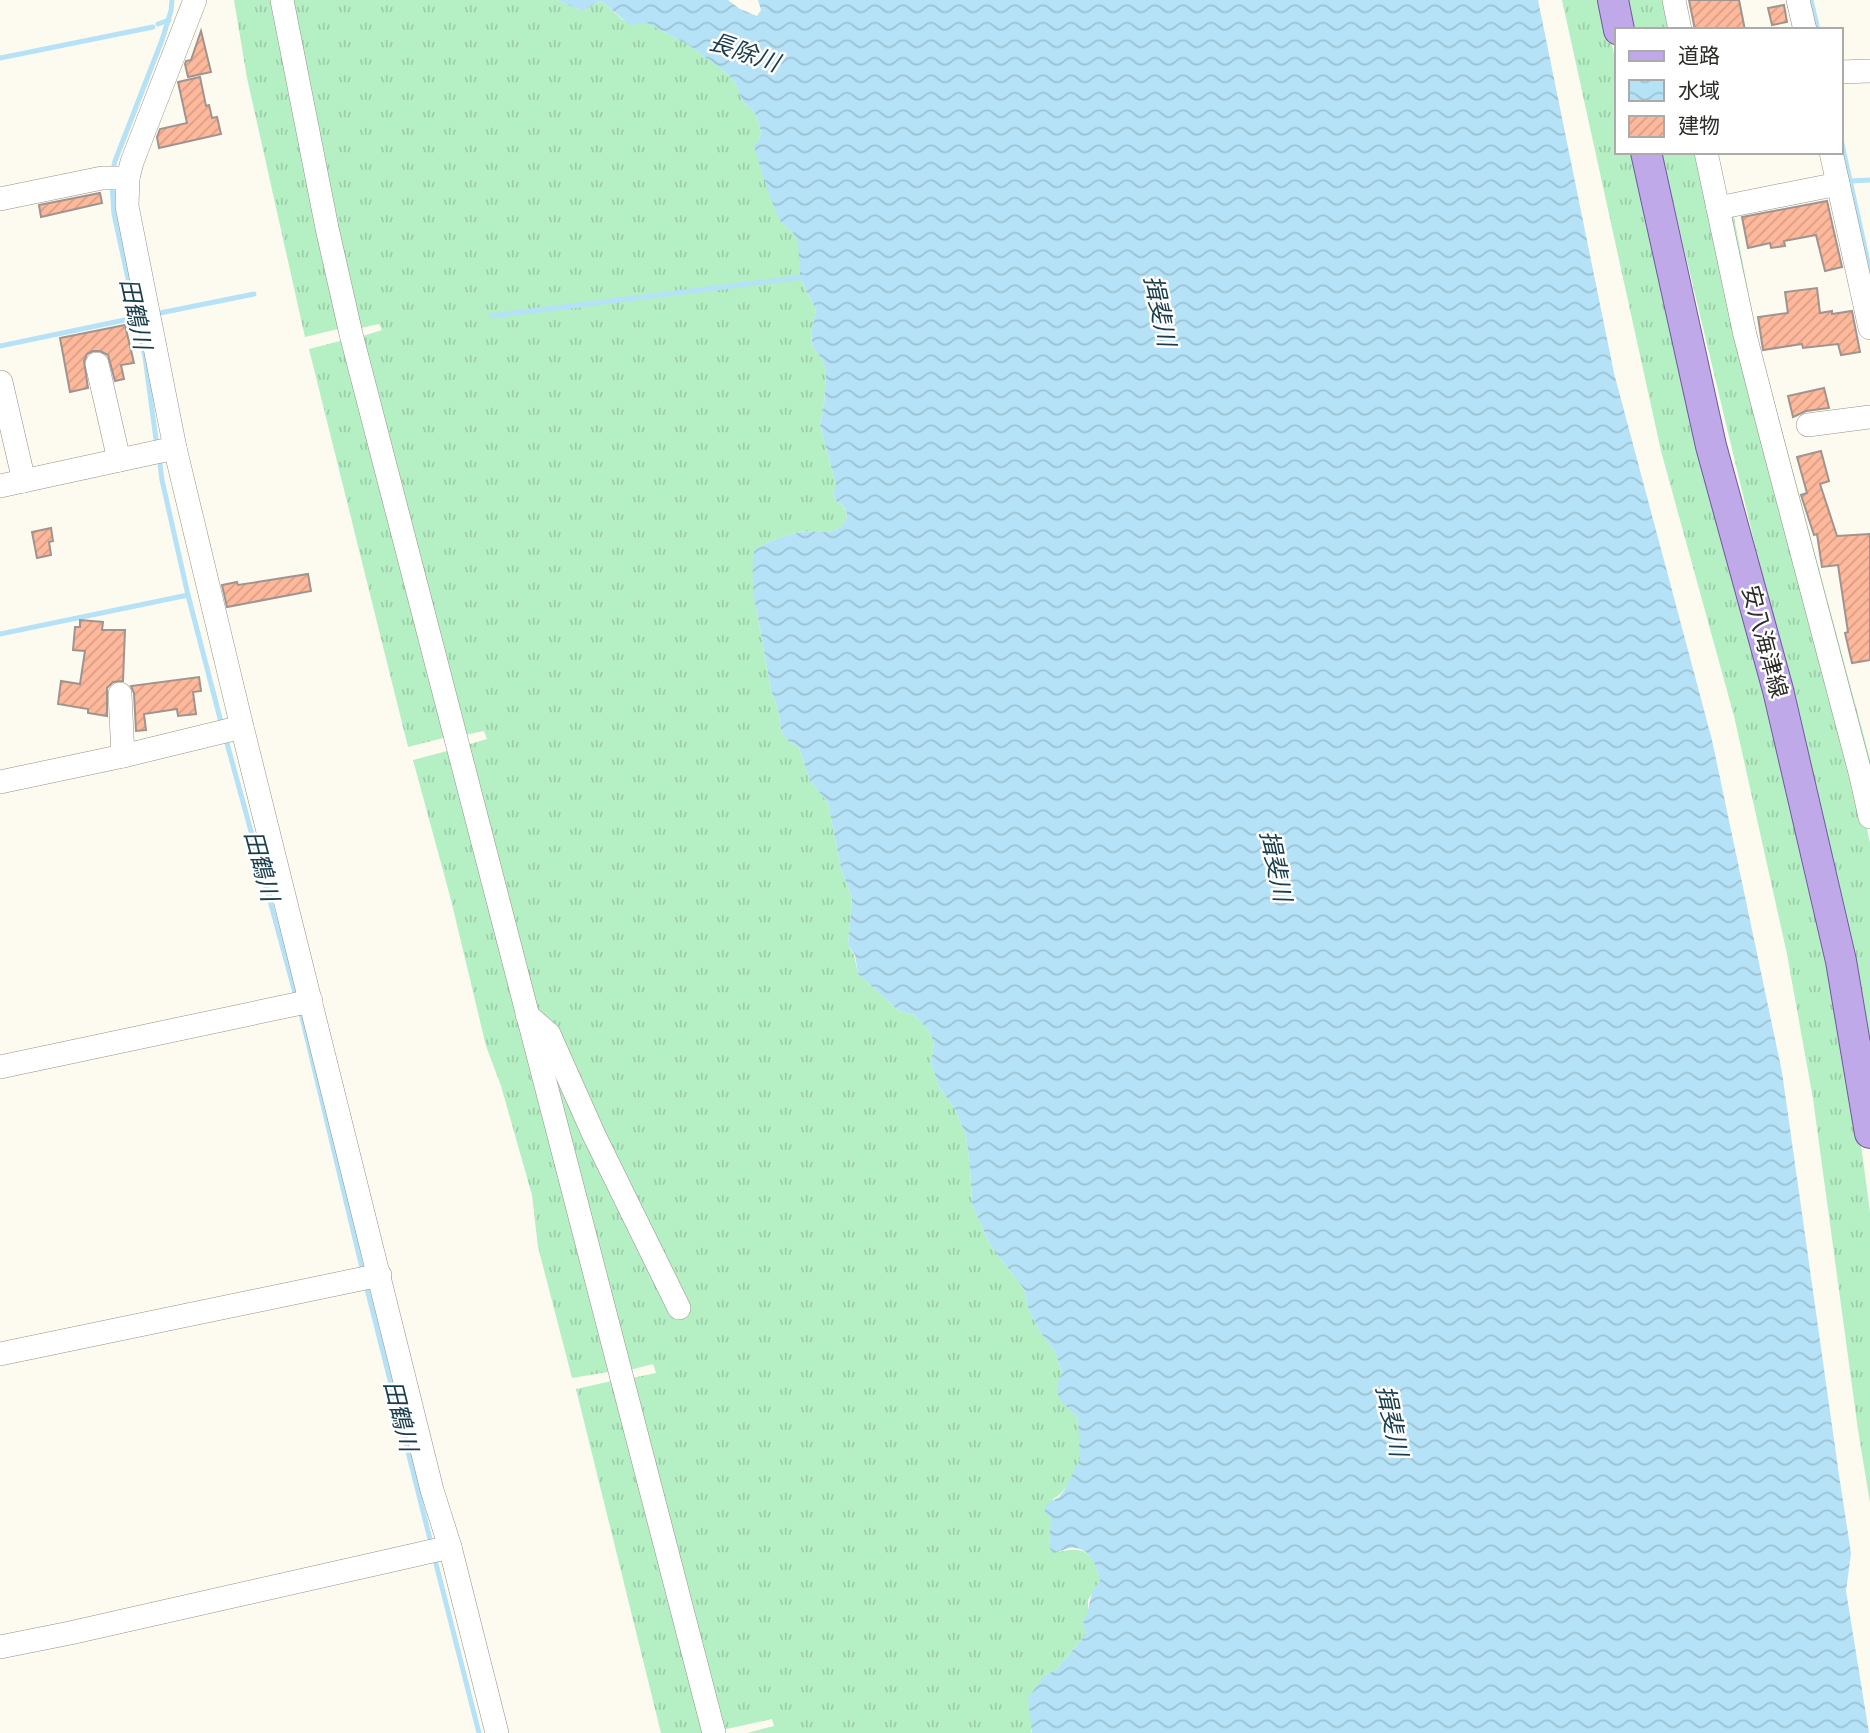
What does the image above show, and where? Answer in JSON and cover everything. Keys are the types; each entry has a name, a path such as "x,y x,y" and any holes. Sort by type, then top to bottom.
{"main road":[{"path":"1613,0 1619,28"},
{"name":"安八海津線","path":"1646,154 1711,446 1778,690 1841,961 1870,1133"}],"street":[{"path":"282,0 327,229 351,334 714,1733"},
{"path":"1674,0 1680,28"},
{"path":"1798,0 1805,28"},
{"path":"0,199 117,178 132,162 193,2"},
{"path":"1842,72 1870,71"},
{"path":"1706,154 1763,408 1870,817"},
{"path":"1831,154 1866,283 1870,328"},
{"path":"117,178 127,206 164,450 232,730 301,1003 378,1275 497,1733"},
{"path":"1718,208 1838,184"},
{"path":"97,364 120,460"},
{"path":"1,382 24,481"},
{"path":"1808,425 1870,417"},
{"path":"0,486 164,450"},
{"path":"120,694 122,756"},
{"path":"0,782 232,730"},
{"path":"0,1067 301,1003"},
{"path":"527,1016 549,1034 594,1135 679,1308"},
{"path":"0,1354 378,1275"},
{"path":"0,1647 448,1548"}],"green space":[{"path":"234,0 274,0 342,328 305,337 247,78"},
{"path":"292,0 557,0 582,11 601,1 623,20 647,23 687,44 724,71 735,82 743,102 757,117 761,132 759,140 780,221 799,241 800,278 816,310 811,335 813,348 822,359 826,371 820,425 836,485 833,493 847,515 844,524 832,531 794,534 754,550 755,601 771,690 778,709 781,730 787,740 799,748 810,781 828,803 841,869 852,898 848,945 854,955 858,974 899,1011 914,1015 929,1031 934,1043 931,1063 940,1088 955,1109 966,1136 972,1204 990,1245 1024,1289 1028,1308 1040,1332 1055,1352 1062,1373 1058,1387 1061,1398 1078,1418 1080,1458 1070,1481 1053,1499 1049,1546 1059,1552 1076,1550 1087,1554 1095,1564 1100,1581 1088,1600 1088,1614 1083,1621 1086,1634 1056,1670 1045,1675 1032,1733 747,1733 774,1726 772,1719 722,1730 632,1378 656,1373 653,1364 630,1370 548,1050 551,1022 535,1006 467,745 487,739 484,731 465,735 363,336 382,330 379,324 361,328 335,226"},
{"path":"1562,0 1602,0 1615,58 1615,154 1636,154 1768,693 1829,967 1859,1130 1870,1212 1870,1503 1813,1099 1787,954 1734,716 1661,451"},
{"path":"1624,0 1668,0 1674,28 1631,28"},
{"path":"1661,154 1701,154 1856,775 1870,843 1870,1069 1804,750"},
{"path":"1733,212 1757,337 1870,759 1870,797 1726,213"},
{"path":"344,340 447,737 408,747 309,349"},
{"path":"451,750 614,1371 572,1378 538,1247 532,1195 501,1086 486,1046 451,900 413,760"},
{"path":"616,1380 706,1733 661,1733 576,1389"}],"water":[{"path":"557,0 728,0 757,16 761,10 758,0 1538,0 1614,373 1712,740 1782,1072 1851,1553 1846,1591 1869,1733 1032,1733 1028,1698 1045,1675 1056,1670 1086,1634 1083,1621 1093,1590 1100,1581 1097,1569 1087,1553 1070,1548 1053,1553 1049,1546 1051,1518 1045,1513 1045,1505 1059,1497 1080,1459 1078,1418 1060,1398 1057,1387 1062,1373 1055,1352 1040,1332 1028,1308 1024,1289 990,1245 972,1204 966,1136 955,1109 940,1088 931,1063 934,1043 929,1031 914,1015 899,1011 858,974 855,955 848,945 852,898 841,869 828,803 810,781 799,748 787,740 781,730 755,602 754,550 794,534 835,530 844,524 847,516 833,493 836,485 820,425 826,371 822,359 813,348 811,334 816,310 800,278 798,241 780,221 767,189 754,146 761,132 757,117 743,102 735,82 724,71 687,44 647,23 630,25 601,1 582,11"}],"building":[{"path":"1689,0 1739,0 1745,28 1695,28"},
{"path":"1784,5 1787,22 1772,25 1768,8"},
{"path":"201,31 211,72 188,77 185,64 191,60"},
{"path":"200,77 206,106 209,105 212,118 217,117 221,134 159,148 157,137 160,129 187,123 178,82"},
{"path":"100,193 102,203 41,217 39,205"},
{"path":"1827,201 1842,267 1825,271 1816,235 1784,241 1785,246 1771,248 1770,243 1748,248 1742,217"},
{"path":"1817,288 1820,313 1852,311 1860,352 1841,355 1838,344 1803,348 1802,344 1763,350 1758,317 1788,313 1785,292"},
{"path":"125,325 134,363 121,365 124,379 115,381 108,355 93,351 87,354 84,361 88,388 70,392 60,338"},
{"path":"1824,388 1829,408 1806,411 1793,417 1788,396"},
{"path":"1821,451 1829,481 1820,484 1837,536 1870,534 1870,660 1852,663 1845,633 1848,632 1838,565 1822,567 1817,534 1814,535 1801,495 1807,493 1797,457"},
{"path":"51,528 51,555 37,558 32,532"},
{"path":"308,574 311,591 227,607 222,585"},
{"path":"80,620 103,622 102,630 125,630 123,681 113,682 107,688 107,716 88,713 88,709 58,704 61,681 80,684 85,651 73,650 75,627 80,627"},
{"path":"199,677 201,691 193,692 196,714 178,716 177,709 144,714 146,730 136,731 134,693 131,686"}],"waterway":[{"name":"田鶴川","path":"113,171 162,40 172,0"},
{"path":"1811,0 1818,28"},
{"name":"田鶴川","path":"158,24 169,20"},
{"path":"0,58 153,27"},
{"path":"1842,144 1870,271"},
{"path":"1850,181 1870,180"},
{"name":"田鶴川","path":"112,184 114,214 145,357 157,447"},
{"path":"491,316 804,277"},
{"path":"160,313 254,294"},
{"path":"0,346 139,317"},
{"name":"田鶴川","path":"159,456 188,595 222,726"},
{"path":"0,634 188,595"},
{"name":"田鶴川","path":"225,736 297,1000"},
{"name":"田鶴川","path":"300,1009 363,1272"},
{"name":"田鶴川","path":"366,1285 432,1547"},
{"name":"田鶴川","path":"434,1556 479,1733"}],"water label":[{"name":"長除川","path":"744,53"},
{"name":"揖斐川","path":"1159,311"},
{"name":"揖斐川","path":"1275,866"},
{"name":"揖斐川","path":"1391,1421"}]}
